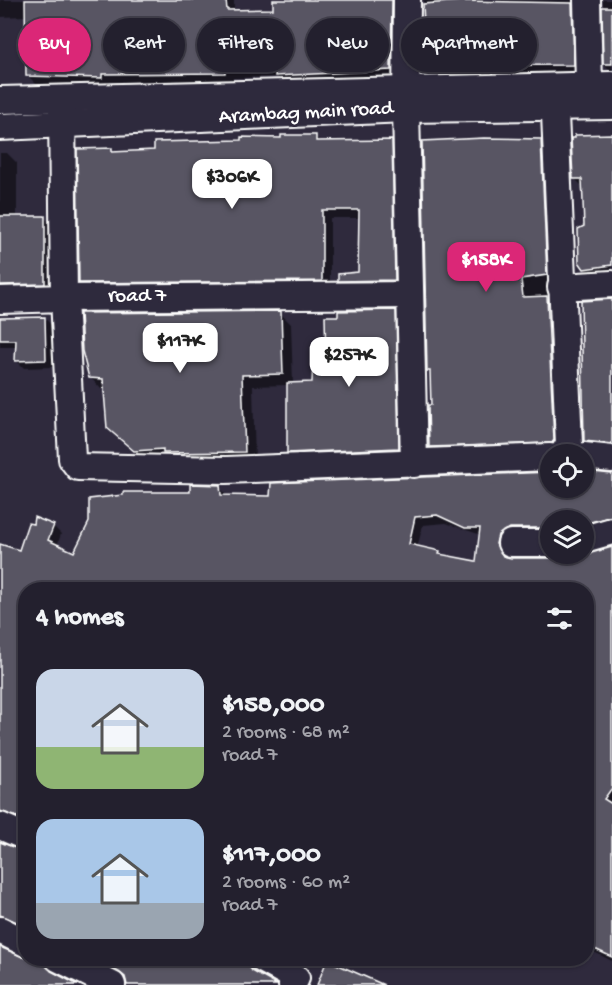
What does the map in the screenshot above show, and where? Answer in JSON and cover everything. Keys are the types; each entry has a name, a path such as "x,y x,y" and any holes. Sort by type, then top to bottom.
{"street":[{"path":"407,0 406,100 414,464"},
{"path":"587,0 600,85"},
{"name":"Arambag main road","path":"554,96 600,85"},
{"path":"554,96 568,444"},
{"name":"Arambag main road","path":"0,100 406,100 554,96 612,106"},
{"path":"62,99 64,298 72,459 78,467 226,470 414,464 540,457"},
{"name":"Arambag main road","path":"0,127 62,126 406,100"},
{"path":"561,287 612,284"},
{"name":"road 7","path":"0,300 410,295"},
{"path":"594,457 612,459"},
{"path":"594,536 612,531"},
{"path":"512,543 540,543"},
{"path":"0,826 18,834"},
{"path":"0,930 18,939"},
{"path":"74,966 112,985"},
{"path":"274,966 296,978 292,985"}],"building":[{"path":"25,0 226,0 227,10 273,9 273,0 392,0 391,70 389,70 389,18 306,18 306,72 352,72 275,76 275,72 294,72 294,18 197,18 197,72 225,73 102,74 102,78 26,76 26,72 91,72 91,18 25,18"},
{"path":"463,1 572,3 574,65 537,65 537,18 424,18 423,4"},
{"path":"602,7 612,7 612,64 603,64"},
{"path":"612,134 612,265 584,269 579,262 578,229 584,226 582,179 573,179 571,138 575,138 575,135"},
{"path":"281,135 316,135 316,141 392,140 395,280 338,281 338,274 358,272 359,210 322,210 322,281 79,283 77,149 112,148 112,152 154,150 154,142 241,140 241,137 281,138"},
{"path":"484,138 541,139 547,275 521,279 523,297 547,296 554,440 552,443 429,447 428,405 431,405 430,371 427,371 422,141"},
{"path":"0,216 45,216 45,284 0,285"},
{"path":"612,299 612,444 584,441 581,301"},
{"path":"396,310 399,448 287,453 287,383 312,382 313,360 326,361 325,316 338,316 338,311"},
{"path":"281,311 283,374 242,375 245,452 163,453 163,449 134,451 107,428 103,379 89,378 82,351 80,313"},
{"path":"45,317 46,360 15,361 16,340 0,340 0,318"},
{"path":"540,472 540,498 594,498 594,472 612,474 612,516 594,521 594,510 540,510 540,528 510,528 498,535 496,544 503,556 540,558 540,564 594,564 594,552 612,547 612,788 604,799 612,804 612,957 594,949 594,582 18,582 18,817 0,811 0,544 19,550 28,523 33,524 34,517 54,525 48,540 74,552 89,522 89,499 123,495 123,492 190,492 190,484 220,485 221,495 270,496 271,483","holes":["437,515 465,528 480,528 476,561 439,554 440,551 409,544 415,517"]},
{"path":"0,842 18,849 18,923 0,915"},
{"path":"0,947 18,955 18,966 48,966 51,971 78,985 0,985"},
{"path":"108,966 249,966 252,971 277,985 127,985 125,977"},
{"path":"325,966 341,966 384,985 317,985"}]}
